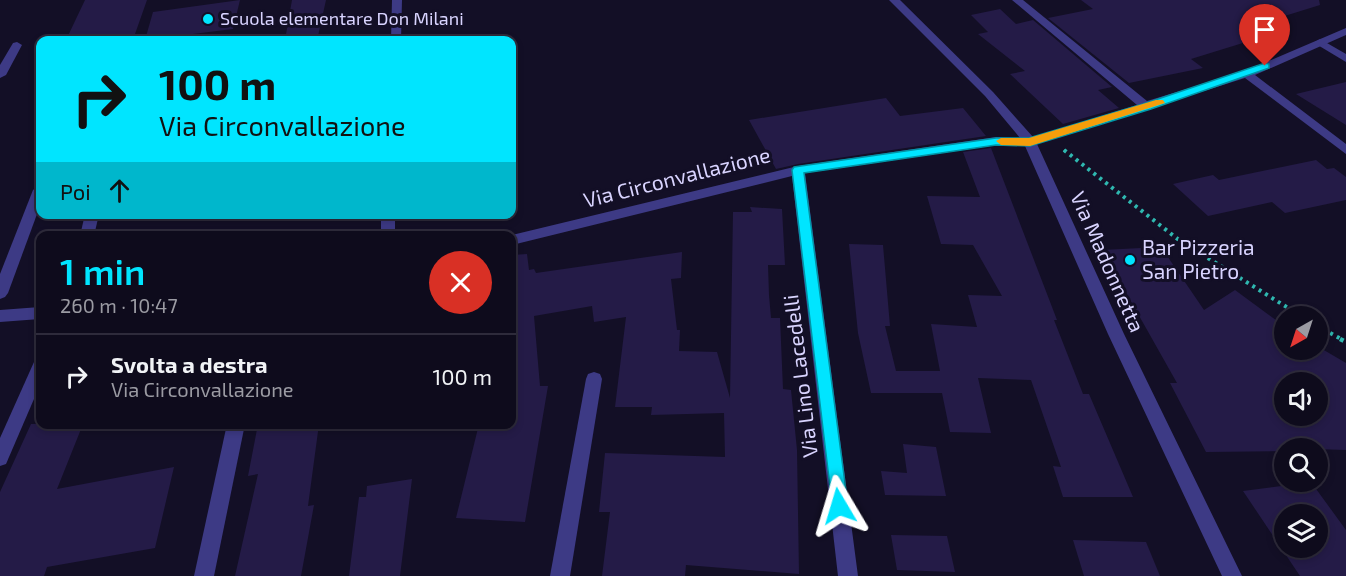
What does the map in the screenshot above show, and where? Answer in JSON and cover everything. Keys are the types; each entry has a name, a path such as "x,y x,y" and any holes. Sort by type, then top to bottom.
{"street":[{"path":"396,36 398,0"},
{"name":"Via Madonnetta","path":"894,0 989,94 1030,142 1116,334 1232,576"},
{"path":"1017,0 1147,107"},
{"path":"1030,142 1247,74 1346,31"},
{"path":"1320,42 1346,58"},
{"path":"0,75 17,45"},
{"path":"1247,74 1346,150"},
{"name":"Via Circonvallazione","path":"516,239 798,170 996,141 1030,142"},
{"name":"Via Lino Lacedelli","path":"798,170 848,576"},
{"path":"0,293 36,200"},
{"path":"0,316 36,313"},
{"path":"0,458 36,376"},
{"path":"560,576 594,380"},
{"path":"204,576 235,429"}],"path":[{"path":"1048,136 1179,240 1286,306"},
{"path":"1328,332 1346,342"}],"building":[{"path":"85,0 147,0 135,34 68,36"},
{"path":"240,0 233,29 177,36 146,36 153,12"},
{"path":"292,0 326,0 318,36 286,36"},
{"path":"1081,0 1319,0 1320,5 1243,29 1259,38 1191,59 1203,68 1129,83 1048,18 1093,9"},
{"path":"1000,9 1016,24 1033,20 1112,87 1098,90 1119,108 1063,124 1010,74 1025,71 978,34 988,32 971,15"},
{"path":"1346,82 1346,125 1296,94"},
{"path":"886,98 900,116 963,108 986,136 776,169 749,120"},
{"path":"991,148 1083,394 1089,394 1133,497 1063,497 1053,466 1061,467 1031,380 978,378 991,433 950,432 942,393 871,393 858,333 849,244 883,245 890,326 885,326 896,371 940,371 931,324 977,327 968,295 1002,296 973,245 941,244 927,196 980,197 963,152"},
{"path":"1316,160 1327,169 1334,168 1346,177 1346,200 1285,213 1272,202 1208,216 1173,184 1213,175 1219,180"},
{"path":"750,207 782,209 785,265 768,265 769,295 771,318 780,318 783,389 791,390 797,450 799,574 686,565 685,576 602,576 610,512 599,512 605,453 725,457 724,413 651,415 652,407 615,407 626,317 594,322 592,306 534,316 540,386 548,386 525,522 456,518 478,429 516,429 516,255 527,254 529,270 534,269 536,273 682,252 681,278 671,279 677,330 680,330 679,351 717,352 730,398 733,212 752,212"},
{"path":"1161,247 1204,310 1235,290 1274,319 1274,360 1328,360 1328,352 1346,363 1346,450 1328,449 1328,438 1274,438 1274,451 1206,452 1170,383 1177,383 1102,250"},
{"path":"31,424 36,424 36,429 81,429 57,489 174,467 155,548 47,567 44,576 0,576 0,492"},
{"path":"257,429 318,429 308,506 314,505 301,576 235,576 258,474 248,476"},
{"path":"903,444 936,447 946,496 885,495 881,471 907,473"},
{"path":"412,479 400,576 349,576 359,497 366,497 367,486"},
{"path":"1274,487 1274,492 1318,492 1327,504 1274,504 1274,537 1243,491"},
{"path":"1328,505 1346,530 1346,576 1300,576 1288,558 1328,558"},
{"path":"891,535 947,536 955,572 897,570"},
{"path":"1073,540 1146,542 1160,576 1084,576"}],"slow traffic":[{"path":"1001,141 1030,142 1160,103"}],"place":[{"name":"Scuola elementare Don Milani","path":"208,19"},
{"name":"Bar Pizzeria San Pietro","path":"1130,260"}],"route":[{"path":"839,506 798,170 996,141 1030,142 1147,107 1265,66"}]}
